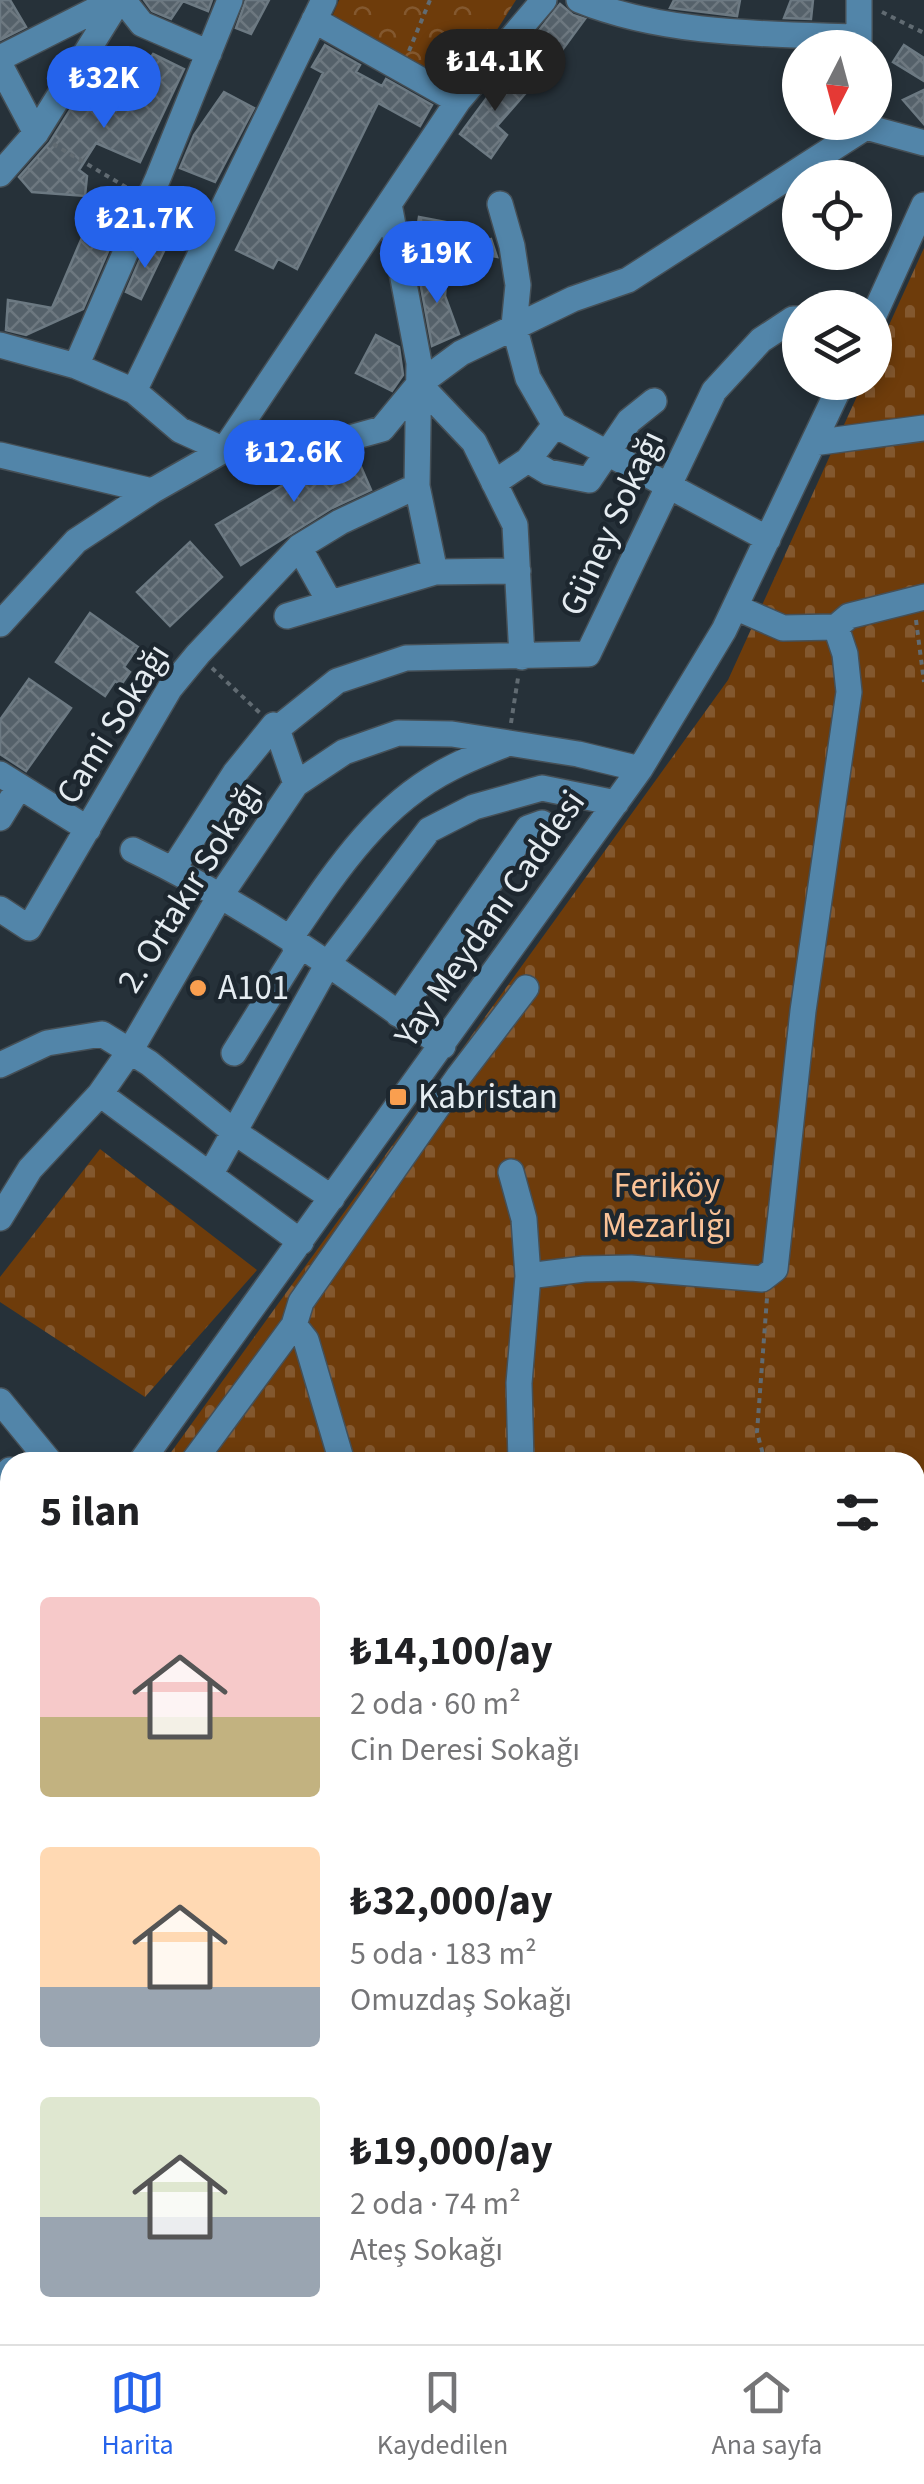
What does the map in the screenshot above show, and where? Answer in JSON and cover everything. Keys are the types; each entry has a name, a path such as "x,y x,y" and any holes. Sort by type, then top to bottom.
{"street":[{"path":"119,0 142,24 209,53"},
{"path":"36,133 0,61 119,0"},
{"path":"0,174 36,133 119,0"},
{"path":"76,366 230,0"},
{"path":"224,450 458,101 544,0"},
{"path":"579,0 602,10 641,8 731,33 782,37"},
{"path":"859,30 860,1"},
{"path":"134,390 319,10 402,69 458,101"},
{"path":"892,132 924,141"},
{"path":"0,624 76,541 152,491 224,450 290,438 346,439 382,429 419,384 461,353 514,326 628,280 843,140"},
{"path":"389,204 419,364 417,486 435,572"},
{"path":"500,204 518,285 514,326 528,378 555,424 768,538"},
{"path":"885,290 924,205"},
{"name":"Güney Sokağı","path":"296,784 277,729 337,681 406,658 588,654 714,391 761,340 782,326"},
{"path":"0,346 76,366 134,390 180,430 224,450"},
{"path":"419,384 474,442 515,525 522,657"},
{"name":"Yay Meydanı Caddesi","path":"147,1452 640,769 735,607 833,400"},
{"path":"528,460 548,472 588,480 629,421 654,401"},
{"path":"494,483 528,460 555,424"},
{"path":"813,443 924,428"},
{"path":"0,455 152,491"},
{"name":"Cami Sokağı","path":"0,909 29,928 170,688 299,547 340,522 417,486"},
{"path":"299,547 329,602"},
{"path":"287,616 435,572 518,571"},
{"path":"735,607 783,628 836,627 849,616 919,599"},
{"path":"528,1276 584,1268 631,1268 762,1279 775,1269 804,1011 849,692 845,654 836,627"},
{"path":"173,869 235,773 274,726"},
{"name":"2. Ortakır Sokağı","path":"0,1218 30,1169 100,1094 130,1051 220,896 296,784 344,752 398,733 452,734 508,742 640,769"},
{"path":"292,937 339,868 394,806 448,769 508,742"},
{"path":"10,780 88,829"},
{"name":"Cami Sokağı","path":"0,818 10,780"},
{"path":"210,1176 329,962 429,830 474,807 542,788 616,803"},
{"path":"398,1014 528,828 542,823"},
{"path":"132,850 292,937 443,1046"},
{"path":"234,1054 297,952 292,937"},
{"path":"200,1452 294,1324 310,1285 526,988"},
{"path":"0,1065 47,1043 102,1034 332,1198"},
{"path":"100,1094 300,1242"},
{"path":"511,1172 524,1220 528,1276 519,1383 521,1452"},
{"path":"294,1324 306,1340 339,1452"},
{"path":"0,1401 32,1452"}],"path":[{"path":"402,69 430,0"},
{"path":"860,1 924,33"},
{"path":"36,133 148,200"},
{"path":"919,599 924,682"},
{"path":"198,654 274,726"},
{"path":"508,742 522,657"},
{"path":"762,1279 768,1302 758,1432 763,1452"}],"green space":[{"path":"339,0 516,0 461,86 332,17"},
{"name":"Feriköy Mezarlığı","path":"924,248 924,1452 171,1452 728,680 855,400 892,400 892,319"},
{"path":"100,1149 257,1270 145,1397 0,1302 0,1277"}],"building":[{"path":"0,0 10,0 26,27 0,40"},
{"path":"144,0 212,0 208,11 183,1 171,19 152,11"},
{"path":"246,0 269,0 251,34 236,28"},
{"path":"674,0 740,0 737,16 670,8"},
{"path":"791,0 813,0 811,19 784,18"},
{"path":"560,4 585,19 549,68 525,48"},
{"path":"325,45 360,65 356,72 382,86 386,79 432,105 420,126 378,103 297,269 278,259 273,268 236,250 323,73 312,67"},
{"path":"904,45 924,58 924,81 893,62"},
{"path":"153,54 184,69 140,162 96,143 79,170 87,176 85,196 32,192 19,177 50,142 82,91 116,111"},
{"path":"509,68 530,88 497,126 507,135 491,158 460,134"},
{"path":"924,90 924,124 903,100"},
{"path":"224,92 254,108 215,182 180,168 194,135"},
{"path":"95,207 123,217 83,309 26,335 6,330 8,300 52,308"},
{"path":"419,217 451,223 449,249 415,243"},
{"path":"491,239 497,257 459,250"},
{"path":"147,243 164,251 141,299 126,292"},
{"path":"418,271 447,271 445,296 459,334 432,346"},
{"path":"376,335 399,347 403,375 392,391 356,373"},
{"path":"355,453 371,490 332,508 241,565 216,525 295,478 292,471 328,455"},
{"path":"190,542 222,577 170,626 137,592"},
{"path":"90,613 138,647 124,667 130,672 121,685 115,681 105,696 56,662"},
{"path":"29,679 71,708 26,771 0,754 0,720"}],"place":[{"name":"A101","path":"198,988"},
{"name":"Kabristan","path":"398,1097"}]}
